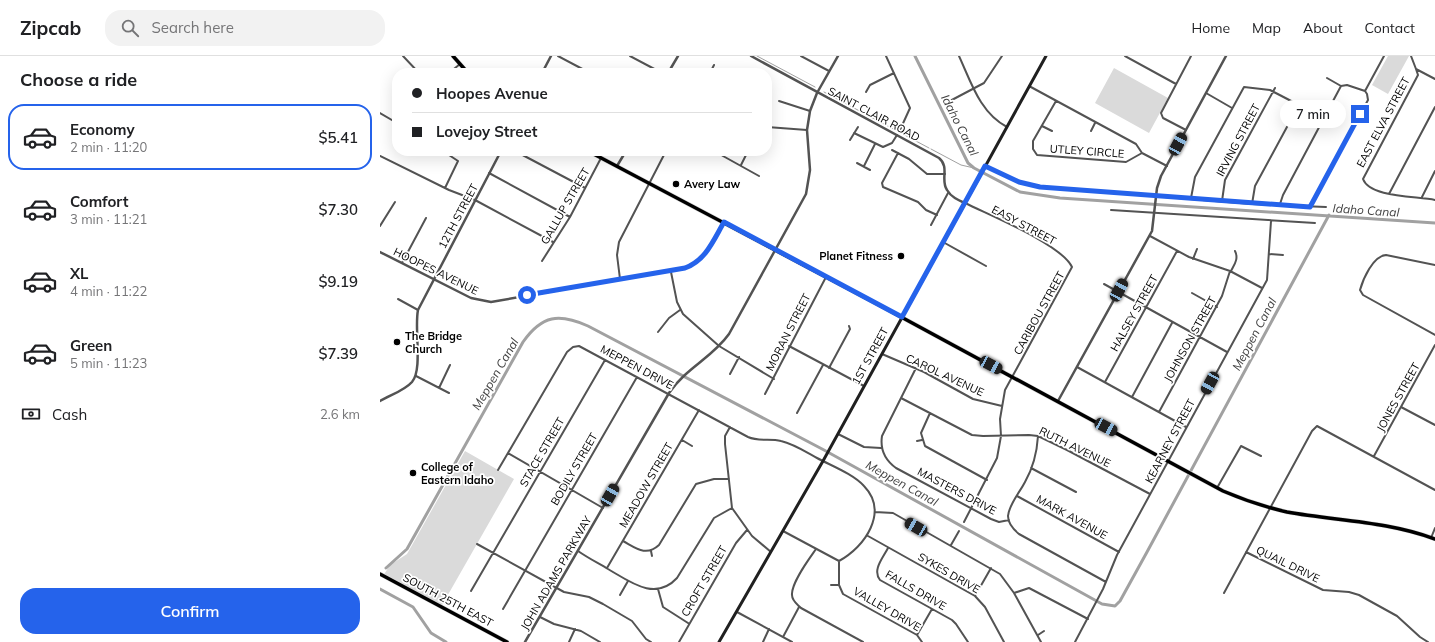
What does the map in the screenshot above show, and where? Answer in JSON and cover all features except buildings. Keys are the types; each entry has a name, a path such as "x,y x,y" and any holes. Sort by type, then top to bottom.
{"main road":[{"path":"453,56 464,68"},
{"name":"1ST STREET","path":"719,642 828,453 1046,56"},
{"path":"597,156 1013,376 1217,488 1270,508 1300,514 1381,524 1433,539"},
{"name":"SOUTH 25TH EAST","path":"380,574 507,642"}],"street":[{"path":"403,56 414,68"},
{"path":"545,68 551,56"},
{"path":"558,56 581,68"},
{"path":"630,56 653,68"},
{"path":"671,68 678,56"},
{"name":"SAINT CLAIR ROAD","path":"751,56 942,160 945,174 945,185 948,193"},
{"path":"801,56 829,71"},
{"name":"JOHN ADAMS PARKWAY","path":"525,642 669,393 684,374 719,346 729,334 802,205 808,187 810,162 807,130 810,111 829,71 838,56"},
{"path":"886,56 910,108 900,130"},
{"path":"959,56 985,110 997,122 1007,127"},
{"path":"948,102 974,89 989,78 1001,56"},
{"path":"1125,56 1176,84"},
{"path":"1186,130 1162,116 1162,110 1190,56"},
{"path":"1058,401 1150,236 1156,212 1156,196 1159,181 1226,56"},
{"path":"1365,91 1384,56"},
{"path":"1411,56 1416,69 1435,78"},
{"path":"455,68 460,64"},
{"name":"EAST ELVA STREET","path":"1389,194 1383,194 1364,184 1363,179 1418,75 1416,69"},
{"path":"866,92 870,85 894,73"},
{"path":"1310,207 1368,100 1365,91 1347,85 1342,86 1327,78"},
{"path":"1029,86 1136,144 1142,153 1166,166"},
{"path":"1191,198 1194,176 1242,88 1246,86 1274,91 1324,118"},
{"path":"1280,204 1283,195 1342,86"},
{"name":"IRVING STREET","path":"1222,201 1225,180 1275,88"},
{"path":"1206,94 1232,108"},
{"path":"779,101 810,111"},
{"name":"UTLEY CIRCLE","path":"1056,101 1033,144 1034,152 1038,155 1126,162 1142,153"},
{"path":"1252,204 1255,186 1300,101"},
{"path":"1435,107 1389,194 1422,197 1435,200"},
{"path":"380,113 392,119"},
{"path":"1091,131 1095,123"},
{"path":"850,140 858,126"},
{"name":"UTLEY CIRCLE","path":"1042,126 1052,131"},
{"path":"772,127 807,130"},
{"path":"854,133 875,144 887,146 892,143 897,135"},
{"path":"864,166 875,144"},
{"path":"892,150 927,174 945,174"},
{"path":"898,153 882,183 883,187 918,202 926,210 936,215"},
{"path":"380,155 444,188 475,200 554,242"},
{"path":"444,188 458,161 450,156"},
{"name":"12TH STREET","path":"418,310 498,156"},
{"path":"524,156 585,188"},
{"path":"617,166 623,156"},
{"path":"620,280 617,255 619,242 663,156"},
{"path":"724,156 759,176"},
{"path":"741,165 746,156"},
{"name":"GALLUP STREET","path":"542,261 570,217 601,158"},
{"path":"857,163 870,170"},
{"path":"984,168 1019,182 1040,187 1252,204 1326,207"},
{"path":"1422,197 1435,171"},
{"path":"489,173 570,217"},
{"path":"931,225 948,193 964,203"},
{"path":"380,226 394,202"},
{"name":"EASY STREET","path":"964,203 1042,241 1060,254 1072,267"},
{"path":"1111,210 1315,224"},
{"path":"402,263 426,218"},
{"name":"KEARNEY STREET","path":"1075,642 1098,600 1119,552 1267,280 1271,221"},
{"name":"HOOPES AVENUE","path":"380,252 467,297 484,302 671,272 689,267 704,257 724,222"},
{"path":"1150,236 1193,259 1230,271 1262,288"},
{"path":"943,242 986,266"},
{"path":"1193,259 1197,249"},
{"name":"HALSEY STREET","path":"1105,382 1177,251"},
{"name":"JOHNSON STREET","path":"1159,412 1222,296 1230,271 1236,260 1237,255 1235,251"},
{"path":"1269,254 1282,255"},
{"path":"1435,265 1386,255 1380,256 1374,262 1360,290 1363,295 1435,335"},
{"name":"CARIBOU STREET","path":"964,522 997,458 1001,436 1000,419 1005,390 1072,267"},
{"path":"671,272 680,310 719,346 774,379"},
{"name":"MORAN STREET","path":"765,394 826,277"},
{"path":"1104,284 1227,352"},
{"path":"1192,293 1216,307"},
{"path":"380,401 409,385 416,376 418,366 416,324 418,310 398,299"},
{"path":"658,332 669,318 680,310"},
{"path":"1132,397 1173,322"},
{"path":"829,368 850,329 849,326"},
{"name":"JONES STREET","path":"1374,456 1435,345"},
{"name":"MEPPEN DRIVE","path":"498,470 569,349 579,346 755,440 785,442 823,461 864,485 870,494 875,512"},
{"path":"789,346 864,386"},
{"name":"CAROL AVENUE","path":"882,354 916,368 973,399 1002,406"},
{"path":"730,374 739,357"},
{"name":"STACE STREET","path":"471,592 605,360"},
{"path":"439,388 450,365"},
{"path":"797,413 823,365"},
{"path":"1077,367 1186,427"},
{"path":"838,434 864,447 882,448 883,433 916,368"},
{"path":"416,376 449,393"},
{"name":"BODILY STREET","path":"503,609 637,377"},
{"name":"RUTH AVENUE","path":"901,398 972,434 1038,436 1150,494"},
{"path":"1401,407 1435,425"},
{"name":"MEADOW STREET","path":"607,568 699,410"},
{"path":"930,413 922,430 922,440 927,448 987,480"},
{"path":"1224,593 1312,431 1317,426 1435,490"},
{"path":"730,427 725,438 732,508 747,530 771,552"},
{"path":"1009,520 1010,510 1032,468 1037,448 1038,436"},
{"path":"682,440 692,446"},
{"path":"917,441 922,440"},
{"path":"1217,488 1241,446 1261,456"},
{"name":"MASTERS DRIVE","path":"882,448 886,458 896,468 996,521 1009,520 1011,526 1019,534 1106,582"},
{"path":"508,453 603,508"},
{"path":"1032,468 1076,492"},
{"path":"623,541 642,551 651,551 659,545 696,484 714,479 729,478"},
{"name":"MARK AVENUE","path":"1017,496 1119,552"},
{"path":"578,552 644,589 658,589 672,583 677,578 715,516 732,508"},
{"path":"783,531 840,561 868,536 874,521 875,512 893,514 951,545 1000,574 1014,594 1041,642"},
{"path":"1433,539 1435,528"},
{"name":"CROFT STREET","path":"679,642 736,543 747,530"},
{"path":"951,545 959,531"},
{"name":"SYKES DRIVE","path":"868,536 975,596 985,607 1004,642"},
{"path":"477,544 525,569 567,594 594,600 632,621 646,639 651,642"},
{"name":"FALLS DRIVE","path":"888,548 876,571 880,580 956,624 968,642"},
{"path":"816,549 794,586 792,596 794,601 800,606 863,642"},
{"path":"651,551 652,556"},
{"name":"QUAIL DRIVE","path":"1246,552 1323,590 1349,592 1359,595 1397,616 1420,637 1428,642"},
{"name":"VALLEY DRIVE","path":"840,561 839,585 844,594 917,635 922,642"},
{"path":"975,596 991,568"},
{"path":"620,595 628,581"},
{"path":"831,585 839,585"},
{"path":"1014,594 1029,588 1088,619"},
{"path":"658,589 663,607 689,623"},
{"path":"783,637 800,606"},
{"path":"917,635 932,609"},
{"path":"736,612 792,642"},
{"path":"540,618 554,624 575,629 600,642"},
{"path":"569,642 575,629"},
{"path":"763,642 769,629"},
{"path":"1038,635 1044,631"}],"shaded area":[{"path":"1388,56 1409,56 1388,94 1372,85"},
{"path":"1114,68 1168,98 1149,133 1095,103"},
{"path":"465,451 514,479 441,607 383,576 390,565 407,554"}],"waterway":[{"path":"757,56 815,87"},
{"name":"Idaho Canal","path":"915,56 968,163 974,168 1020,192 1060,198 1435,223"},
{"path":"824,92 929,148"},
{"path":"931,149 961,165 974,168"},
{"name":"Meppen Canal","path":"386,568 407,549 523,342 537,326 552,319 560,318 568,319 588,326 824,450 1102,604 1115,606 1120,601 1147,552 1329,215"},
{"path":"380,589 413,607 431,633 446,642"}],"place":[{"name":"Avery Law","path":"676,184"},
{"name":"Planet Fitness","path":"901,256"},
{"name":"The Bridge Church","path":"397,342"},
{"name":"College of Eastern Idaho","path":"413,473"}],"route":[{"path":"527,295 685,268 697,263 704,257 724,222 902,317 985,166 1019,182 1040,187 1252,204 1280,204 1310,207 1360,114"}]}
